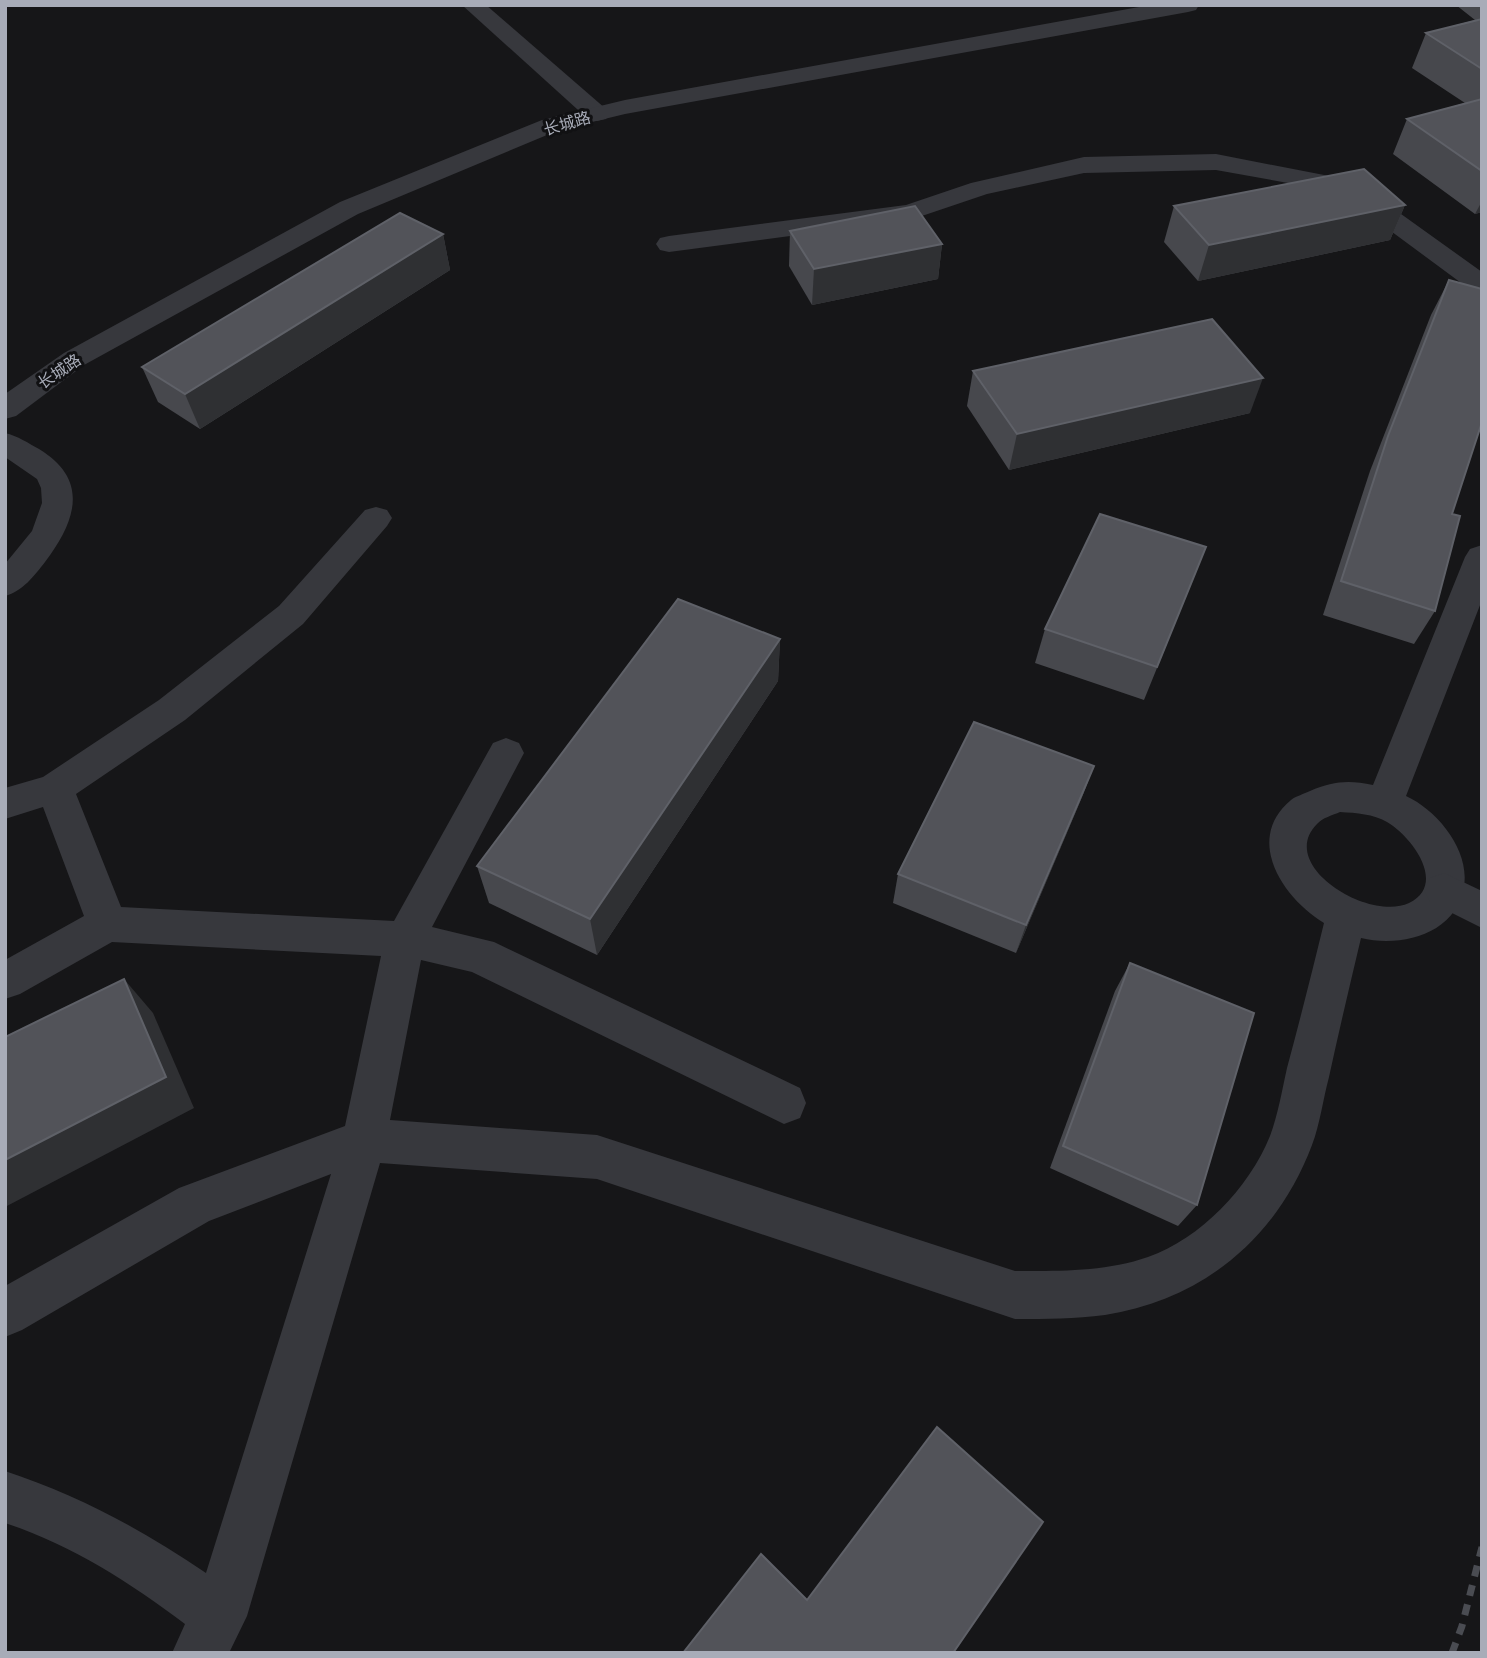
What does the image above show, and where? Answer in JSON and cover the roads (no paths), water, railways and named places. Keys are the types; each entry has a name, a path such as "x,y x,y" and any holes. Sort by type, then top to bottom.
{"street":[{"path":"472,5 601,102"},
{"path":"504,5 575,65"},
{"name":"长城路","path":"5,409 74,359 349,208 601,102 625,107 1188,5"},
{"path":"669,244 910,212 980,188 1084,165 1216,162 1346,186 1482,285"},
{"path":"5,443 51,474 56,490 56,508 51,526 40,546 5,584"},
{"path":"5,804 55,788 172,710 291,615 376,518"},
{"path":"1384,804 1482,557"},
{"path":"210,1634 364,1140 405,939 506,753"},
{"path":"55,788 107,924"},
{"path":"1337,796 1360,797 1384,804 1407,815 1426,831 1440,850 1446,870 1444,890 1436,906 1419,919 1397,925 1372,924 1346,917 1323,904 1304,887 1292,867 1287,847 1289,828 1308,807 1337,796"},
{"path":"1444,890 1482,911"},
{"path":"5,1313 195,1204 364,1140 597,1157 1015,1295 1064,1297 1112,1291 1157,1278 1198,1258 1229,1235 1255,1207 1276,1175 1291,1142 1346,917"},
{"path":"5,981 107,924 405,939 479,955 784,1103"},
{"path":"5,1497 90,1531 156,1569 210,1634"}],"railway":[{"path":"1452,1653 1462,1626 1482,1547"}]}
